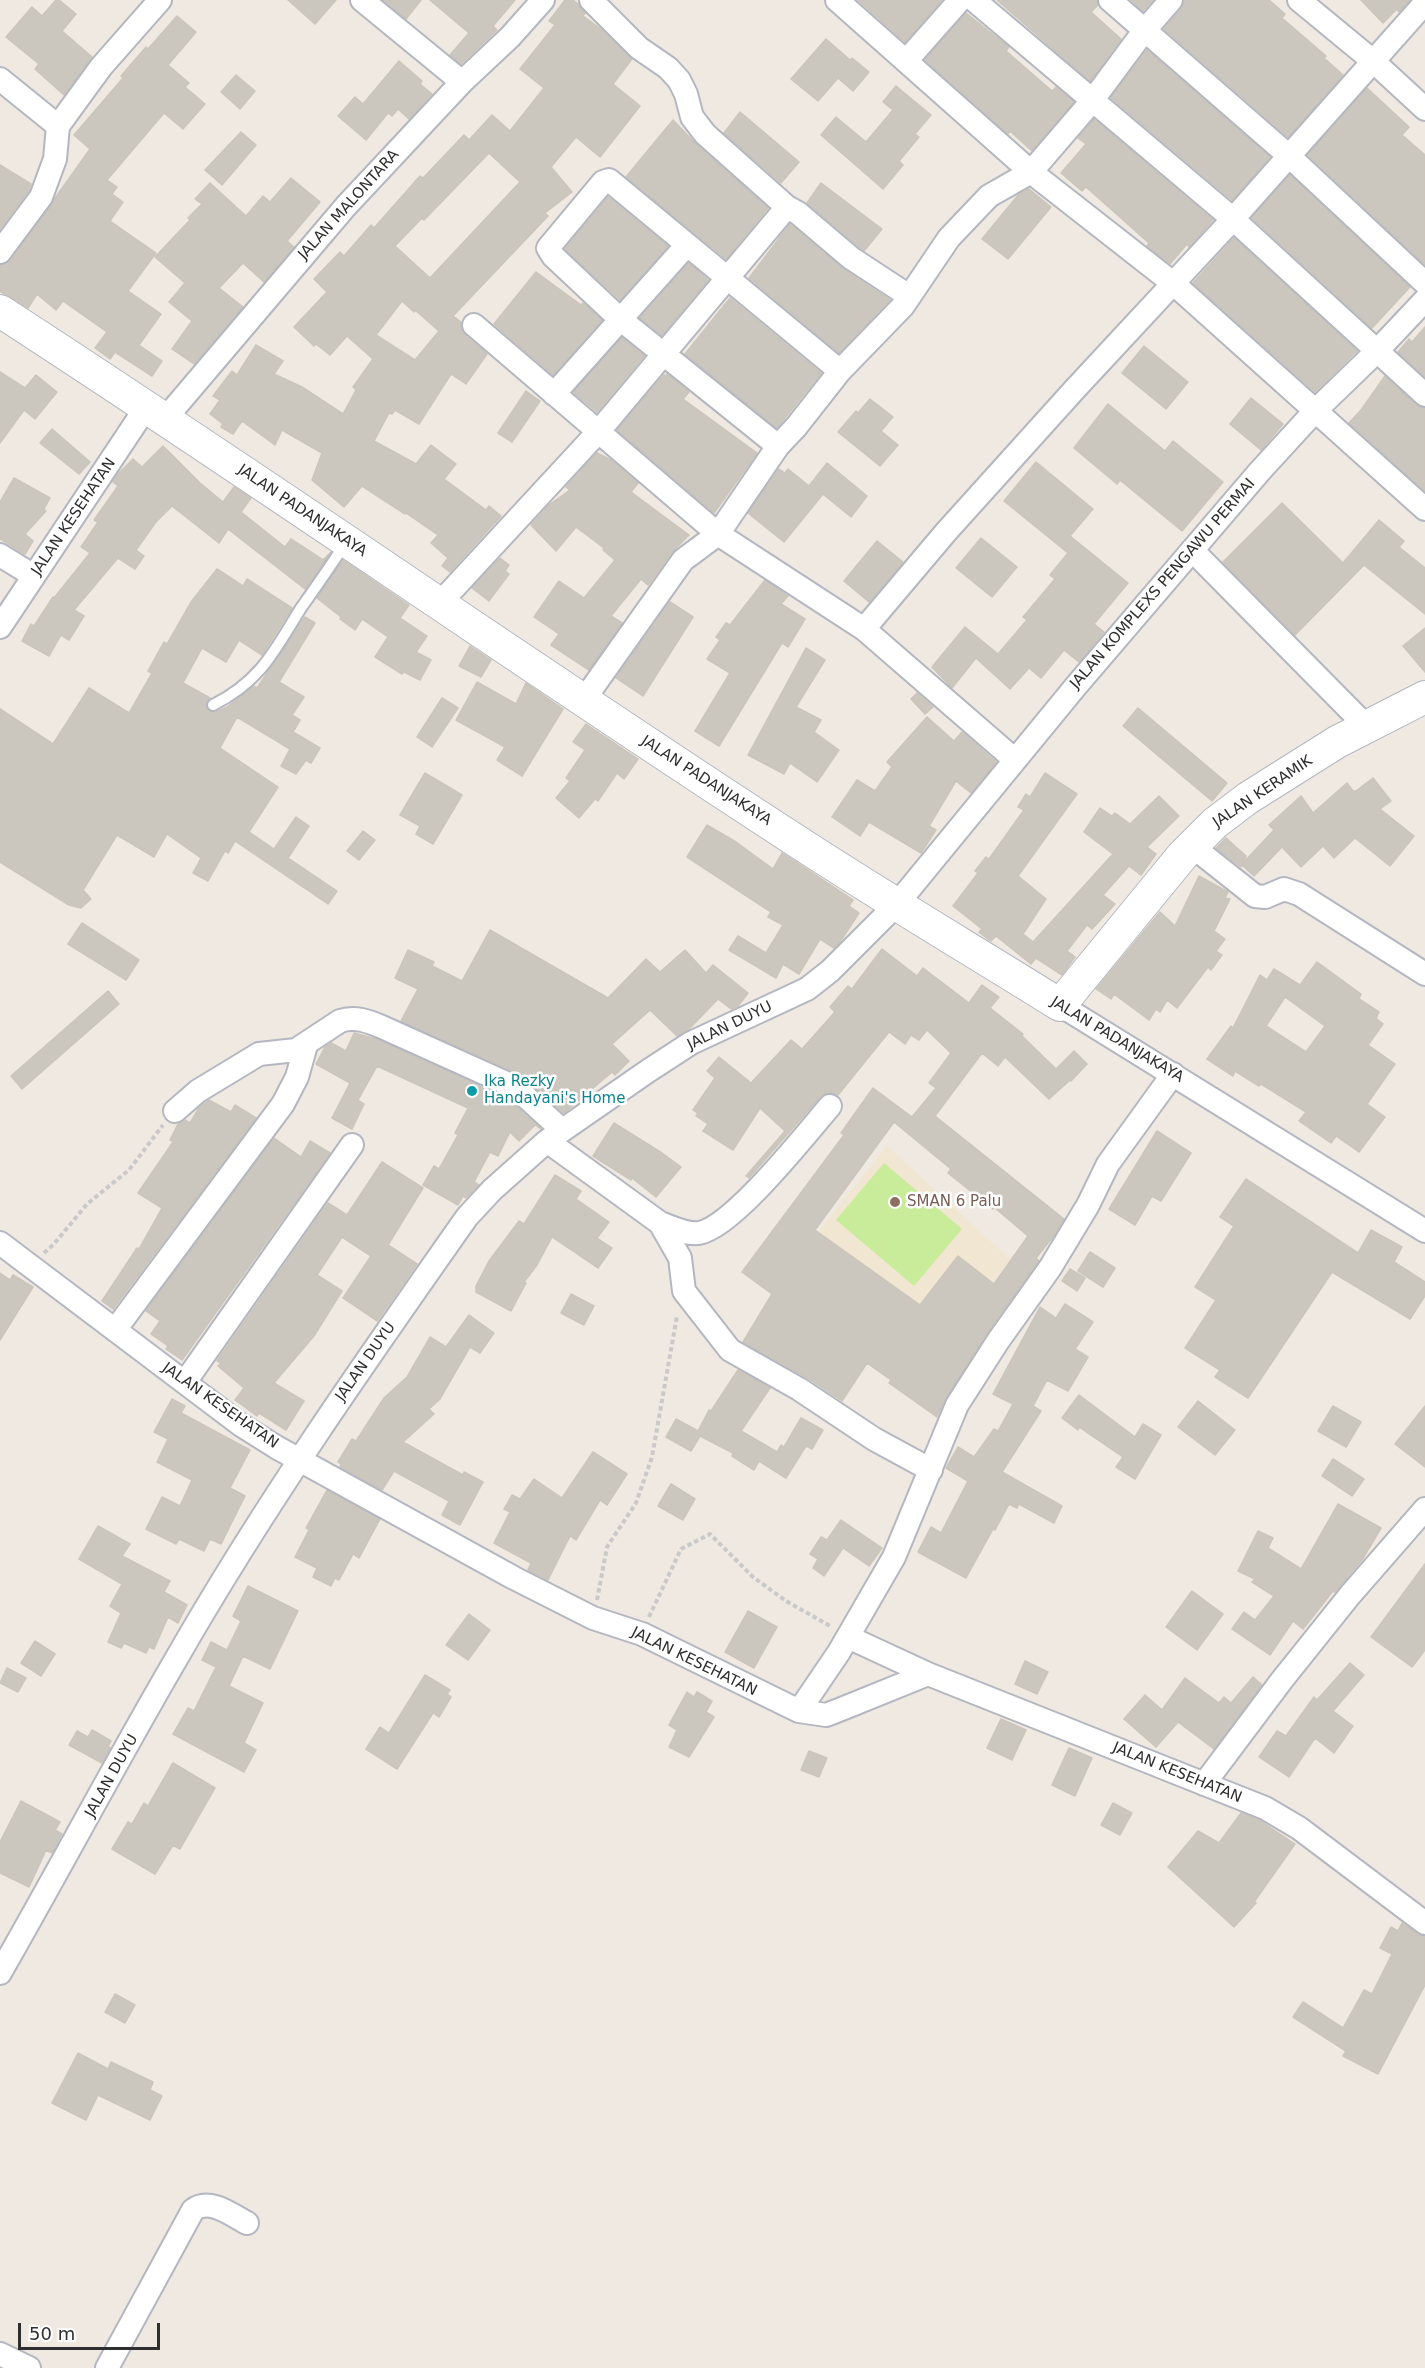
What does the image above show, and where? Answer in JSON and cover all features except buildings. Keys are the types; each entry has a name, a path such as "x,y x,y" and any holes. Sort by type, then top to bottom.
{"street":[{"path":"0,252 41,197 55,159 58,126 101,67 160,0"},
{"path":"362,0 462,82"},
{"name":"JALAN MALONTARA","path":"156,413 462,82 510,37 543,0"},
{"path":"591,0 639,48 668,68 679,80 686,94 692,117 705,134 787,207 798,213 851,258 909,296"},
{"path":"837,0 1032,172 1174,284 1425,508"},
{"path":"907,60 960,0"},
{"path":"974,0 1233,219 1425,395"},
{"path":"1110,0 1289,156 1425,284"},
{"path":"584,701 683,560 718,534 778,446 840,371 903,306 949,238 988,196 1032,172 1092,101 1144,31 1172,0"},
{"path":"1299,0 1373,61 1425,109"},
{"path":"864,629 946,532 1067,397 1233,219 1425,3"},
{"path":"0,79 58,126"},
{"path":"778,446 664,352 620,320 553,256 548,248 603,182 609,180 840,371"},
{"path":"440,603 599,431 787,207"},
{"path":"554,394 686,246"},
{"name":"JALAN KOMPLEXS PENGAWU PERMAI","path":"897,904 1192,550 1315,411 1425,300"},
{"name":"JALAN PADANJAKAYA","path":"0,311 798,842 1173,1074 1422,1222"},
{"path":"474,325 718,534 864,629 1015,760"},
{"name":"JALAN KESEHATAN","path":"0,627 34,576 156,413"},
{"path":"1192,550 1367,727"},
{"path":"0,555 34,576"},
{"name":"JALAN KERAMIK","path":"1060,1005 1192,846 1215,823 1248,798 1337,742 1425,697"},
{"path":"1192,846 1255,896 1265,897 1284,889 1299,894 1425,974"},
{"name":"JALAN DUYU","path":"0,1973 174,1661 299,1460 467,1218 492,1190 555,1135 691,1043 816,983 897,904"},
{"path":"175,1111 198,1091 259,1054 287,1053 306,1045 340,1021 348,1018 366,1020 515,1088 555,1135 660,1223 680,1258 684,1291 730,1350 799,1389 874,1439 931,1470"},
{"path":"116,1330 283,1104 297,1077 306,1045"},
{"path":"799,1712 848,1637 894,1557 957,1405 998,1341 1050,1268 1089,1205 1107,1164 1173,1074"},
{"path":"660,1223 692,1233 707,1231 742,1206 830,1106"},
{"path":"185,1382 352,1145"},
{"name":"JALAN KESEHATAN","path":"0,1243 258,1437 514,1578 593,1618 642,1634 799,1712 826,1715 928,1674 1265,1808 1291,1822 1425,1923"},
{"path":"1204,1784 1282,1680 1343,1604 1424,1512"},
{"path":"848,1637 928,1674"},
{"path":"107,2368 193,2210 200,2205 210,2205 247,2223"},
{"path":"0,2354 29,2368"}],"lane":[{"path":"213,705 236,693 261,670 347,541"}],"path":[{"path":"30,1265 54,1244 87,1204 129,1170 175,1111"},
{"path":"593,1618 607,1547 636,1503 652,1456 673,1334 684,1291"},
{"path":"642,1634 681,1549 710,1534 753,1577 786,1601 848,1637"}],"shaded area":[{"name":"SMAN 6 Palu","path":"887,1146 1010,1259 932,1359 794,1262"}],"green space":[{"path":"884,1163 962,1229 914,1286 836,1220"}],"place":[{"name":"Ika Rezky Handayani's Home","path":"472,1091"},
{"name":"SMAN 6 Palu","path":"895,1202"}]}
